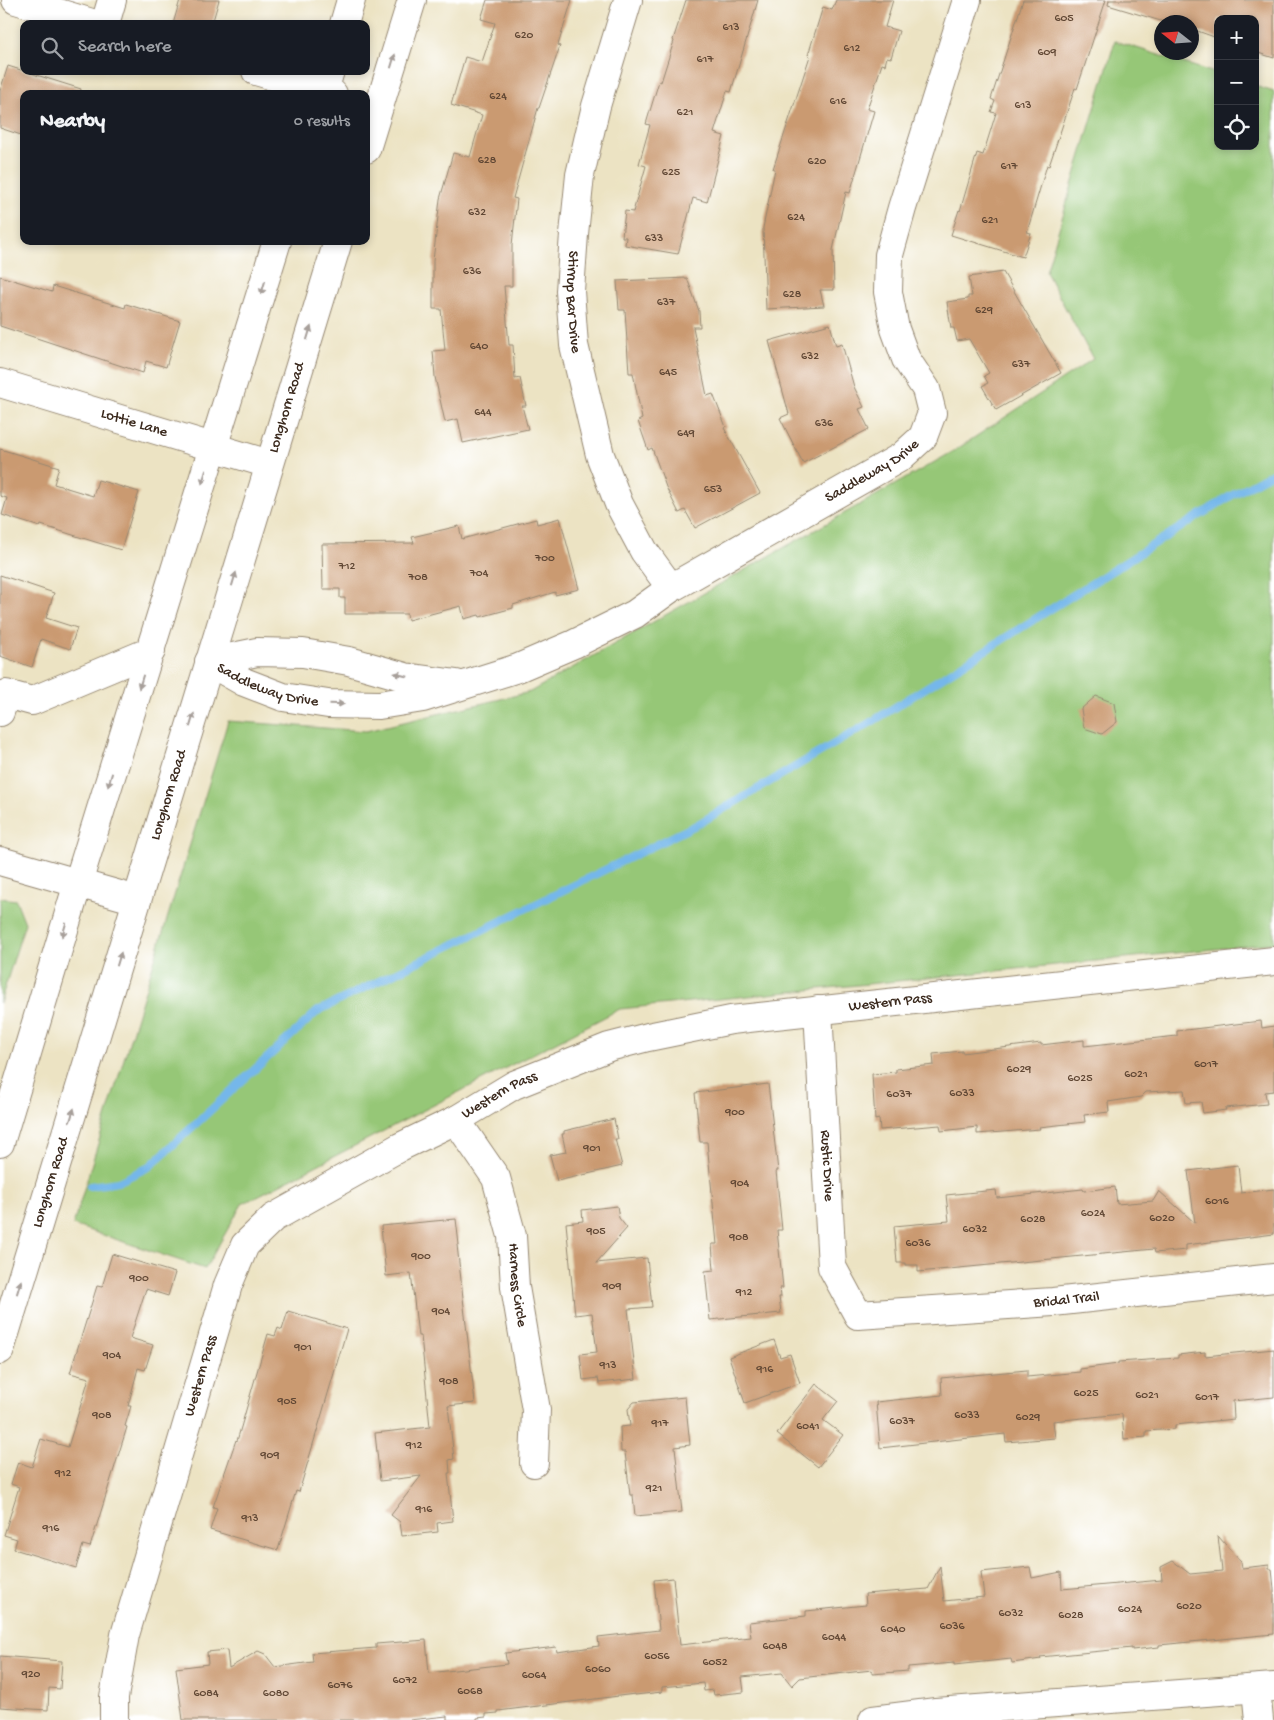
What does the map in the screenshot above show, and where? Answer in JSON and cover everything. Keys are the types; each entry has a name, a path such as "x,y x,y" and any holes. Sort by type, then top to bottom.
{"street":[{"path":"16,0 83,20"},
{"path":"106,20 112,0"},
{"path":"345,20 351,0"},
{"path":"370,124 373,106 412,0"},
{"name":"Stirrup Bar Drive","path":"628,0 596,106 580,175 570,291 574,345 600,455 619,504 644,550 671,588"},
{"name":"Saddleway Drive","path":"209,662 244,682 284,696 328,704 379,705 423,698 518,668 574,644 635,614 671,588 901,457 923,437 932,414 926,389 906,359 895,328 888,292 889,255 967,0"},
{"path":"274,75 327,87"},
{"path":"0,1143 78,883 276,245"},
{"name":"Longhorn Road","path":"0,1350 337,245"},
{"name":"Lottie Lane","path":"0,383 269,464"},
{"path":"0,712 6,694 32,702 150,651"},
{"name":"Saddleway Drive","path":"209,662 257,652 303,653 349,661 405,676 466,685"},
{"path":"0,861 137,900"},
{"name":"Western Pass","path":"114,1720 114,1697 125,1635 228,1285 245,1245 273,1218 400,1148 456,1120 514,1085 609,1047 731,1020 1274,961"},
{"name":"Rustic Drive","path":"818,1010 832,1267 858,1315"},
{"name":"Harness Circle","path":"456,1120 496,1178 512,1236 515,1287 536,1410 534,1463"},
{"name":"Bridal Trail","path":"858,1315 1053,1302 1274,1278"},
{"path":"872,1720 1265,1688 1259,1720"}],"green space":[{"path":"1115,41 1154,53 1154,60 1174,60 1214,73 1214,150 1259,150 1259,87 1274,92 1274,943 620,1009 242,1204 205,1269 73,1225 228,721 366,731 530,692 954,451 1093,359 1046,272"},
{"path":"0,898 16,900 25,923 0,1003"}],"building":[{"path":"180,0 219,0 213,20 174,20"},
{"path":"487,0 572,0 558,45 560,46 538,108 513,198 517,199 512,245 512,286 504,286 509,345 513,345 515,379 520,378 526,406 522,406 528,429 463,443 458,419 445,422 435,377 433,351 445,350 441,309 433,309 433,261 440,199 453,153 470,157 482,115 451,105 465,57 482,62 495,23 481,19"},
{"path":"686,0 758,0 731,92 727,91 714,133 724,136 707,202 693,198 678,254 625,245 626,237 622,237 625,211 633,212 646,166 639,164 650,125 646,124"},
{"path":"836,0 893,0 885,27 899,31 891,58 887,57 885,65 882,64 867,109 874,111 850,193 846,192 833,250 834,290 820,290 824,306 766,309 763,228 775,169 773,169 810,56 808,55 823,7 832,10"},
{"path":"1023,0 1106,0 1077,89 1075,88 1049,166 1047,165 1027,232 1031,233 1023,257 951,235 977,153 983,155 996,113 991,112 995,101 991,99"},
{"path":"1109,0 1274,0 1274,58 1259,53 1259,15 1214,15 1214,37 1199,32 1199,15 1154,15 1154,19 1108,5"},
{"path":"8,66 20,70 20,75 37,75 81,89 20,90 20,135 0,128 0,91"},
{"path":"1003,272 1061,373 996,410 982,386 988,383 984,376 989,373 969,339 957,341 954,328 951,328 947,302 968,299 968,296 972,296 969,277"},
{"path":"0,276 52,292 53,286 125,308 126,304 180,321 166,367 146,361 143,373 0,326"},
{"path":"687,278 699,311 700,327 693,327 707,396 713,394 726,427 724,428 760,493 695,528 685,510 679,513 666,487 652,448 648,450 638,421 642,419 633,373 629,373 625,310 619,310 617,281"},
{"path":"830,324 836,346 842,344 854,387 864,407 859,409 869,429 803,463 780,418 789,414 769,341"},
{"path":"0,449 59,467 54,484 93,496 98,480 139,492 121,550 2,515 7,498 0,496"},
{"path":"560,518 579,589 555,595 555,592 513,605 513,608 480,617 479,615 464,619 461,606 408,620 407,614 345,614 345,598 340,598 340,589 323,589 322,544 414,543 412,537 459,526 462,539 536,519 537,524"},
{"path":"0,575 54,593 46,618 77,628 70,649 41,639 32,667 0,656"},
{"path":"1096,696 1114,703 1117,722 1102,734 1084,728 1081,709"},
{"path":"1261,1021 1262,1028 1274,1026 1274,1091 1265,1092 1267,1104 1225,1108 1226,1110 1203,1113 1201,1102 1186,1103 1184,1090 1146,1092 1141,1097 1108,1102 1109,1112 1084,1115 1085,1122 1039,1127 1040,1129 977,1134 977,1127 941,1131 940,1125 880,1130 879,1119 875,1120 872,1074 896,1072 896,1069 934,1065 933,1054 962,1051 962,1053 1041,1043 1041,1045 1084,1040 1084,1046 1177,1036 1177,1031"},
{"path":"768,1084 778,1171 776,1171 782,1230 777,1230 783,1288 780,1288 781,1297 779,1297 781,1313 710,1320 705,1271 714,1270 712,1244 717,1244 707,1142 700,1142 695,1093"},
{"path":"614,1119 618,1139 615,1139 622,1166 557,1181 550,1155 566,1152 562,1134 564,1134 564,1131"},
{"path":"1238,1165 1241,1193 1274,1189 1274,1234 1186,1245 1186,1250 1155,1253 1154,1249 918,1272 918,1265 897,1263 894,1226 949,1221 946,1195 996,1190 997,1198 1115,1187 1117,1204 1153,1201 1159,1191 1195,1223 1188,1171"},
{"path":"617,1206 619,1218 627,1228 596,1263 647,1258 652,1307 628,1309 636,1379 599,1383 598,1378 583,1380 580,1354 597,1352 592,1313 575,1315 566,1223 583,1221 582,1210"},
{"path":"456,1219 459,1245 457,1245 475,1403 448,1406 454,1459 449,1460 450,1473 448,1473 453,1521 437,1523 438,1532 402,1536 400,1522 391,1515 421,1476 380,1481 375,1433 430,1427 421,1336 418,1336 411,1273 386,1276 381,1226"},
{"path":"112,1254 175,1273 168,1296 146,1289 130,1338 153,1345 145,1370 138,1368 128,1406 131,1406 125,1426 127,1427 90,1547 83,1545 76,1568 14,1549 17,1539 4,1535 19,1487 11,1484 18,1462 32,1467 41,1439 68,1447 89,1378 70,1373 97,1286 102,1287"},
{"path":"288,1311 347,1329 299,1492 296,1491 278,1550 210,1530 217,1508 213,1507 237,1441 268,1334 275,1336 278,1328 282,1330"},
{"path":"774,1340 780,1357 790,1354 800,1383 745,1403 729,1357"},
{"path":"1274,1349 1274,1397 1233,1401 1234,1419 1175,1425 1175,1429 1146,1431 1146,1437 1124,1439 1122,1414 1053,1421 1055,1438 1006,1442 1005,1434 880,1448 876,1402 942,1395 941,1378 1027,1370 1027,1377 1080,1372 1080,1369 1118,1364 1118,1362 1178,1358 1178,1355 1205,1352 1205,1356"},
{"path":"816,1384 838,1401 823,1420 843,1435 818,1467 777,1434"},
{"path":"685,1397 690,1445 675,1447 682,1512 635,1516 633,1495 630,1495 625,1452 621,1452 620,1427 630,1426 628,1409 634,1402"},
{"path":"1218,1536 1241,1562 1242,1568 1269,1565 1269,1569 1272,1569 1274,1634 1159,1645 1159,1647 1132,1650 1132,1648 1040,1657 1041,1659 1012,1663 1011,1659 954,1665 954,1663 908,1667 908,1671 872,1674 872,1670 800,1678 792,1686 782,1673 742,1677 744,1692 714,1695 713,1690 704,1691 703,1683 662,1687 662,1692 498,1711 498,1713 486,1714 486,1717 477,1718 477,1720 447,1720 447,1716 409,1720 183,1720 176,1668 208,1664 207,1652 227,1650 229,1668 258,1651 265,1654 275,1667 313,1662 312,1653 376,1648 376,1644 426,1640 429,1673 507,1664 505,1653 556,1647 557,1652 599,1646 598,1637 659,1630 654,1580 673,1578 680,1645 751,1637 749,1622 806,1616 806,1611 866,1605 865,1594 928,1589 940,1566 944,1601 984,1597 981,1572 1030,1567 1032,1578 1061,1572 1062,1589 1162,1580 1161,1567 1173,1561 1190,1574 1222,1571"},
{"path":"0,1656 62,1661 60,1689 49,1688 48,1710 0,1707"}],"waterway":[{"path":"90,1186 118,1182 149,1167 318,1011 698,824 873,721 1229,497 1274,472"}]}
